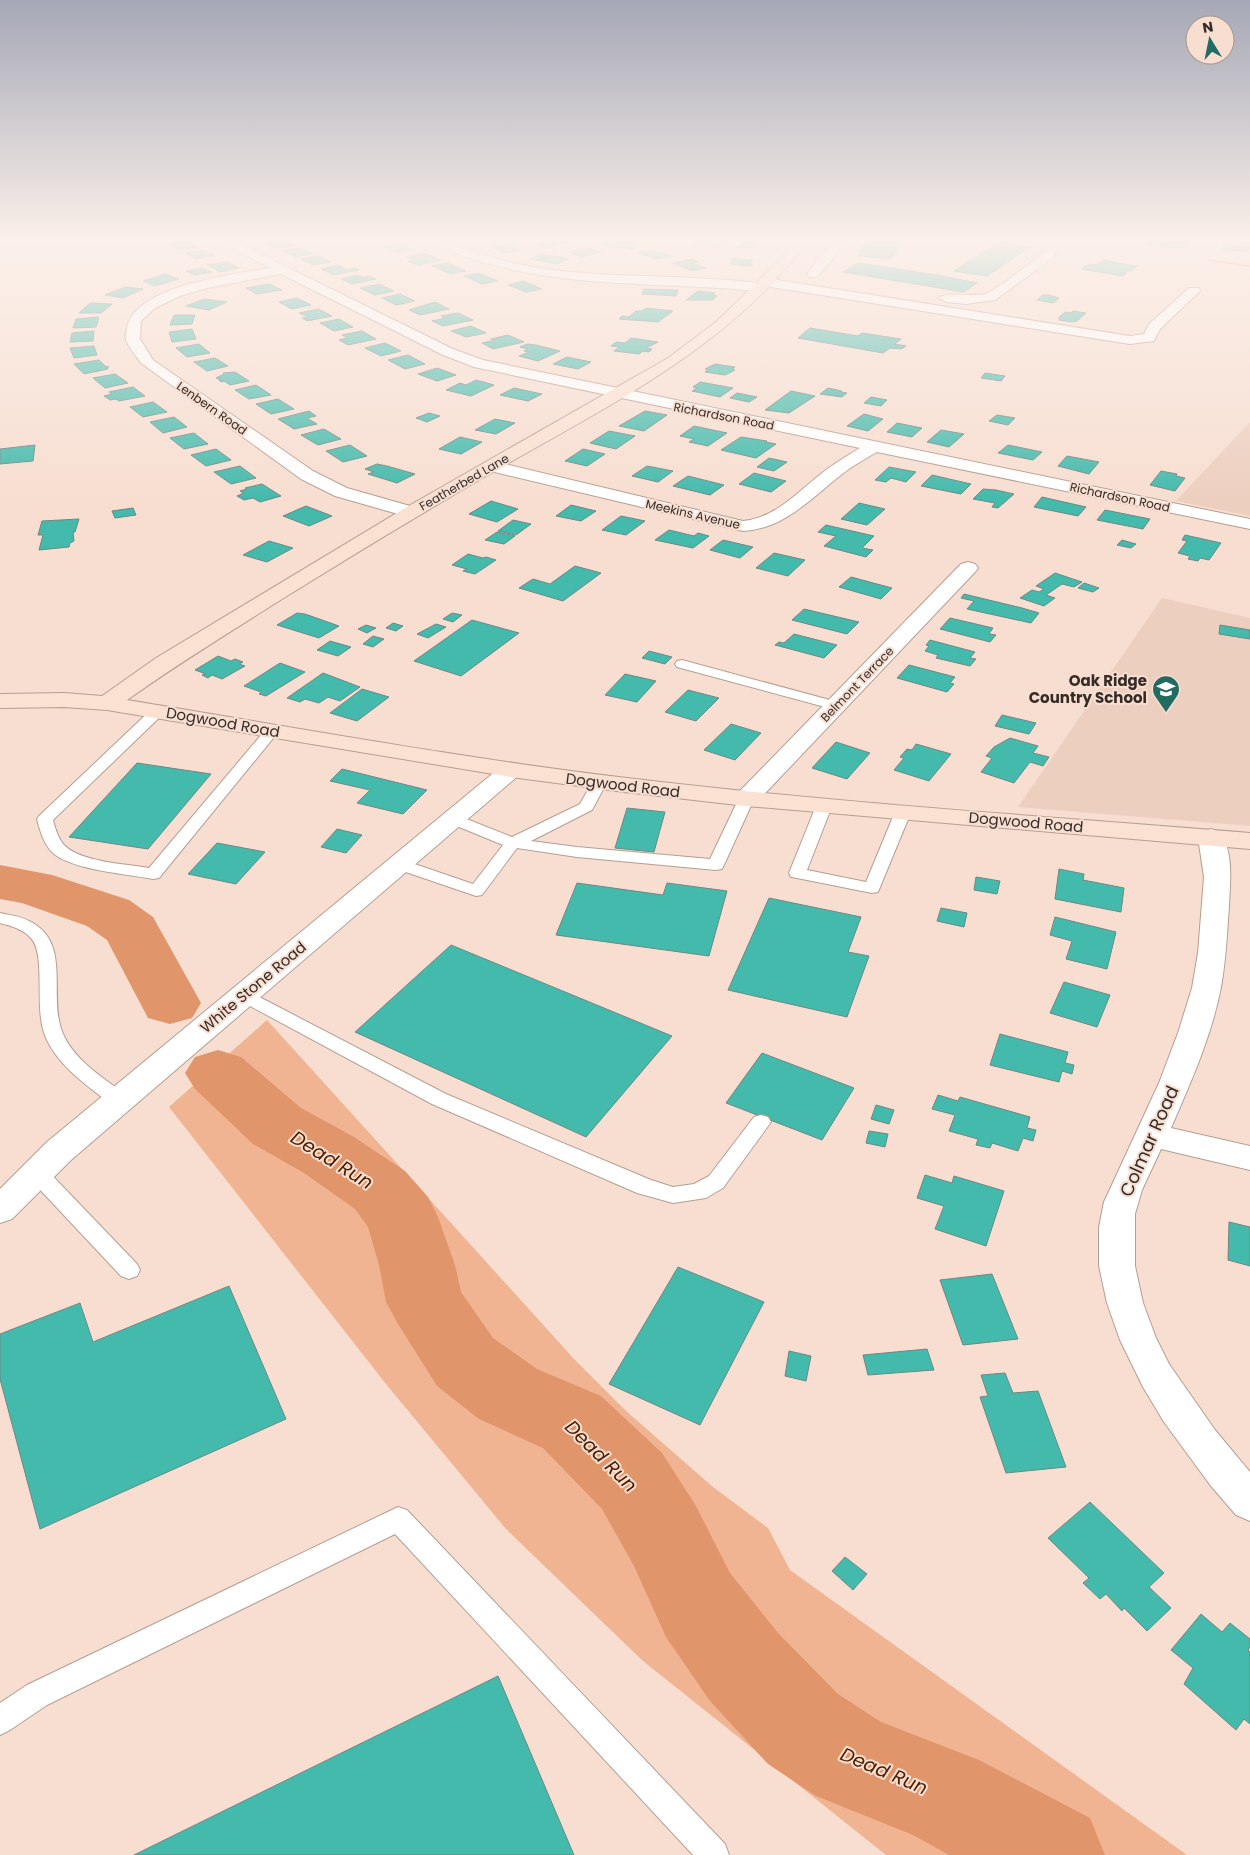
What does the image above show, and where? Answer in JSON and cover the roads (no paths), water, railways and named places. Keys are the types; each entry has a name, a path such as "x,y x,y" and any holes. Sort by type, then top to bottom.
{"street":[{"name":"Lenbern Road","path":"133,326 134,344 148,364 307,475 341,492 411,512"},
{"name":"Richardson Road","path":"396,326 464,359 497,368 1250,524"},
{"name":"Featherbed Lane","path":"107,703 164,663 411,512 618,394 694,346 719,326"},
{"path":"1034,326 1130,340 1148,338 1156,326"},
{"name":"Meekins Avenue","path":"492,466 743,526 758,525 778,516 838,470 874,446"},
{"name":"Belmont Terrace","path":"746,799 968,568"},
{"name":"Dogwood Road","path":"0,702 64,700 107,703 511,770 746,799 1250,841"},
{"name":"White Stone Road","path":"0,1210 59,1151 511,770"},
{"name":"Colmar Road","path":"1211,837 1217,867 1214,927 1204,996 1185,1058 1152,1135 1124,1188 1116,1226 1117,1269 1131,1321 1159,1383 1208,1455 1250,1502"},
{"path":"1152,1135 1250,1158"}],"lane":[{"path":"682,664 836,706"},
{"path":"158,711 45,819 50,837 60,850 74,859 153,874 272,731"},
{"path":"400,864 476,891 513,843 586,808 599,782"},
{"path":"453,819 513,843 586,853 716,865 746,799"},
{"path":"824,806 797,873 872,888 903,812"},
{"path":"0,918 23,923 40,935 47,952 47,1000 51,1029 62,1049 80,1068 119,1100"},
{"path":"244,995 439,1099 645,1188 673,1195 698,1192 716,1182 761,1122"},
{"path":"37,1173 129,1270"},
{"path":"0,1720 37,1695 398,1519 714,1855"}],"waterway":[{"name":"Dead Run","path":"0,882 32,887 108,913 132,930 142,953 170,1003"},
{"name":"Dead Run","path":"218,1073 277,1126 329,1155 380,1190 402,1217 417,1265 425,1302 465,1362 508,1394 572,1422 632,1481 665,1536 698,1605 744,1667 803,1729 851,1761 943,1796 1053,1855"}],"place":[{"name":"Oak Ridge Country School","path":"1166,713"}]}
